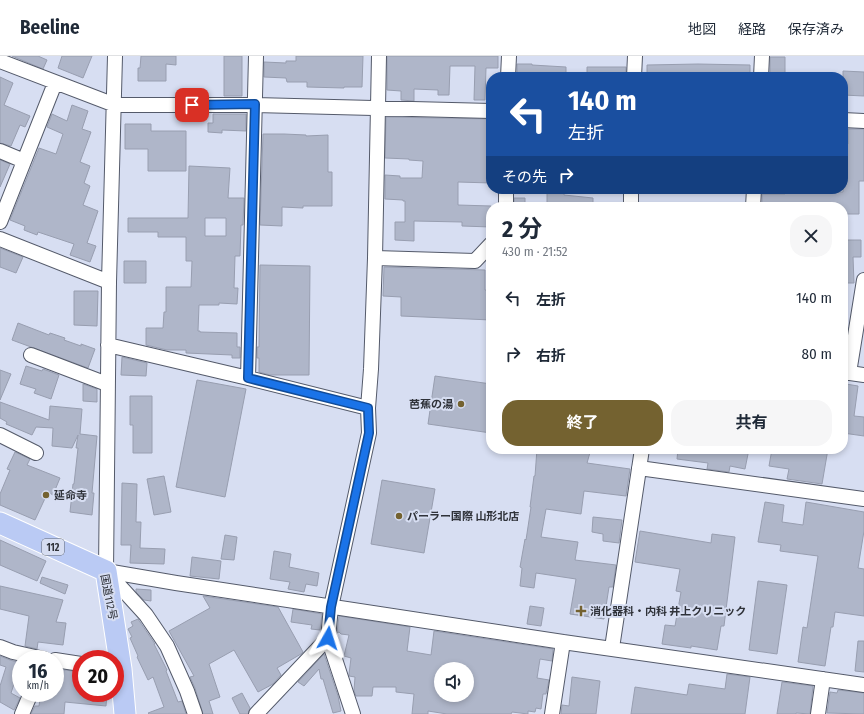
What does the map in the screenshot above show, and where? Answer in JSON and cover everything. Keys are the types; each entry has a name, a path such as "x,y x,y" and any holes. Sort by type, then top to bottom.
{"highway":[{"name":"国道112号","path":"0,523 106,571 116,650"},
{"name":"国道112号","path":"123,702 125,714"}],"street":[{"path":"115,56 115,105 108,282 106,571 146,615 167,646 187,690 195,714"},
{"path":"248,378 256,56"},
{"path":"353,714 328,638 331,607 369,433 368,408 375,258 379,56"},
{"path":"508,72 509,56"},
{"path":"634,72 635,56"},
{"path":"761,72 762,56"},
{"path":"0,61 115,105 255,104 486,111"},
{"path":"0,222 55,83"},
{"path":"848,120 864,121"},
{"path":"0,151 24,161"},
{"path":"0,239 108,282"},
{"path":"375,258 475,262 486,250"},
{"path":"848,362 864,280"},
{"path":"108,345 368,408"},
{"path":"31,355 107,384"},
{"path":"848,372 864,375"},
{"path":"0,435 36,453"},
{"path":"612,648 641,454"},
{"path":"639,468 864,499"},
{"path":"106,571 563,642 864,685"},
{"path":"256,714 328,638"},
{"path":"552,714 563,642"},
{"path":"0,647 12,652"},
{"path":"818,714 823,679"},
{"path":"22,714 27,702"}],"building":[{"path":"12,56 38,56 47,60 43,69"},
{"path":"62,56 92,56 83,78 58,68"},
{"path":"141,56 176,56 176,65 166,64 166,81 138,81 138,68 140,68"},
{"path":"224,56 242,56 242,96 224,96"},
{"path":"296,56 363,56 362,87 307,87 307,82 287,82 286,78 264,77 264,62 286,63 286,61 296,61"},
{"path":"387,56 498,56 498,68 486,68 485,100 474,100 475,66 450,66 449,95 438,95 438,90 414,89 414,101 401,100 401,91 387,90"},
{"path":"770,57 785,57 785,72 770,72"},
{"path":"517,64 566,67 566,72 517,72"},
{"path":"647,65 750,65 750,72 647,72"},
{"path":"587,67 626,67 626,72 587,72"},
{"path":"843,71 864,72 864,96 848,95 848,72"},
{"path":"0,77 13,83 4,105 30,116 25,127 20,125 11,146 0,143"},
{"path":"72,105 88,111 82,129 91,132 80,162 90,166 84,183 90,186 83,205 98,211 87,243 96,246 90,262 70,255 74,244 38,232 37,235 24,230 25,226 10,220 39,148 56,154 63,134 47,127 52,114 67,121"},
{"path":"213,114 246,114 246,131 222,130 222,133 208,132 208,123 213,123"},
{"path":"386,117 486,119 486,183 458,182 458,205 486,206 486,227 462,226 462,222 414,221 414,241 395,240 395,222 405,222 405,201 385,199 385,175 400,176 400,178 422,178 423,161 385,158"},
{"path":"125,124 151,124 151,131 186,131 186,171 148,171 148,149 125,149"},
{"path":"848,129 864,129 864,181 859,181 859,214 848,214 848,202 762,202 762,194 848,194"},
{"path":"263,134 306,136 328,135 328,172 332,172 332,206 303,206 303,208 282,207 282,226 260,225"},
{"path":"0,160 10,164 0,187"},
{"path":"189,166 230,168 228,198 244,198 240,256 235,256 234,288 238,288 237,304 219,303 219,305 199,305 198,331 237,333 237,347 240,347 240,358 232,358 232,355 186,353 186,350 167,350 146,345 146,328 163,328 164,312 166,312 166,287 191,287 192,261 186,261 186,237 158,237 158,232 128,232 128,218 188,218","holes":["205,218 226,218 226,236 205,236"]},
{"path":"547,194 564,194 593,198 593,202 547,202"},
{"path":"514,198 525,198 525,202 514,202"},
{"path":"848,240 861,240 861,257 853,257 854,283 848,283"},
{"path":"0,248 23,257 16,273 0,267"},
{"path":"124,261 146,261 146,283 124,283"},
{"path":"260,265 310,266 309,375 270,375 259,372 257,347 259,347"},
{"path":"384,267 485,270 486,320 401,316 401,297 383,296"},
{"path":"74,291 98,291 97,326 74,325"},
{"path":"18,323 49,335 50,333 65,338 64,340 81,346 81,344 95,349 88,368 12,340"},
{"path":"122,357 147,363 146,376 121,375"},
{"path":"26,366 42,371 43,369 59,375 51,399 34,393 36,389 20,384"},
{"path":"0,370 11,374 0,400"},
{"name":"芭蕉の湯","path":"435,376 486,383 486,432 428,424"},
{"path":"197,380 246,389 225,497 176,487"},
{"path":"83,384 97,389 97,402 83,401"},
{"path":"848,384 858,386 854,416 864,417 864,436 848,434"},
{"path":"130,396 152,396 152,453 133,453 133,425 130,425"},
{"path":"0,402 49,420 50,406 82,409 80,434 97,436 92,493 94,493 92,515 70,512 78,448 76,448 78,435 72,448 52,446 53,428 36,427 32,435 6,424 7,422 0,418"},
{"path":"15,452 30,459 27,465 60,478 53,495 48,492 35,520 0,505 0,494 10,470 7,469"},
{"path":"537,454 590,454 587,463 630,469 626,496 584,491 581,514 546,509 541,537 578,542 575,560 616,565 613,587 609,587 604,619 570,614 576,579 536,573 534,588 520,586 522,568 520,567 525,539 526,540"},
{"path":"678,454 748,454 745,469 730,466 729,472 707,469 708,463 677,459"},
{"path":"771,454 827,454 822,484 787,479 789,469 769,466"},
{"path":"164,476 171,512 154,515 147,479"},
{"path":"382,480 435,489 424,553 371,544"},
{"path":"122,483 137,484 136,522 141,522 140,548 165,549 164,564 130,563 131,545 121,545"},
{"path":"765,502 784,505 782,522 803,525 806,502 864,512 864,531 858,568 864,569 864,616 835,612 833,627 831,627 825,666 798,662 803,627 807,628 818,556 780,551 781,545 758,542"},
{"path":"593,517 622,520 619,543 603,541 603,534 592,532"},
{"path":"640,531 711,543 712,534 735,537 724,626 721,626 717,650 662,644 665,625 675,626 681,592 676,591 680,569 635,562"},
{"path":"225,535 237,537 234,560 221,559"},
{"path":"0,540 46,561 37,581 0,565"},
{"path":"274,551 291,554 289,567 319,573 317,586 306,584 304,592 288,589 290,582 270,579"},
{"path":"192,557 221,561 219,579 190,576"},
{"path":"42,577 68,585 65,594 40,583"},
{"path":"758,581 787,585 777,654 749,650"},
{"path":"0,586 63,600 56,622 66,623 63,645 38,642 37,649 25,646 29,616 0,609"},
{"path":"136,589 151,590 151,601 144,600 136,592"},
{"path":"203,596 278,607 303,652 277,668 281,675 273,684 258,692 234,650 209,664 220,697 209,701 213,714 203,714 190,677 194,676 169,631 210,608"},
{"path":"530,606 544,608 541,626 527,624"},
{"path":"293,609 322,614 320,630 311,629 312,625 291,622"},
{"path":"339,616 410,627 407,651 431,655 434,631 553,649 552,661 540,659 537,678 549,680 546,694 543,694 541,709 536,708 535,712 528,711 528,714 512,712 511,714 447,714 428,711 428,714 412,714 414,694 396,692 396,687 373,687 372,696 356,696 354,691 355,677 349,676 351,658 344,656 349,635 341,634 339,632 337,633"},
{"path":"138,619 155,644 167,670 166,671 178,702 182,701 186,714 148,713 164,707 153,677 148,680 130,638 132,637 128,629 133,626 131,622"},
{"path":"858,641 864,641 864,672 855,671"},
{"path":"324,654 338,696 341,711 333,713 319,669 304,686 298,682"},
{"path":"0,656 12,661 12,702 18,702 14,710 0,702 0,686 6,667 0,665"},
{"path":"64,670 72,671 72,702 106,702 106,706 65,702 64,714 31,714 35,706 39,706 40,702 64,702"},
{"path":"727,674 750,677 745,714 631,714 635,687 687,695 689,684 725,689"},
{"path":"572,677 600,681 596,714 561,714 562,705 569,706"},
{"path":"782,682 813,686 810,714 777,714"},
{"path":"838,690 864,693 864,714 827,713 830,692 837,693"},
{"path":"242,693 250,708 248,714 240,714 232,698"}],"place":[{"name":"芭蕉の湯","path":"461,404"},
{"name":"延命寺","path":"46,495"},
{"name":"パーラー国際 山形北店","path":"399,516"},
{"name":"消化器科・内科 井上クリニック","path":"581,611"}],"route":[{"path":"192,105 255,104 248,378 368,408 369,433 331,607 328,638"}]}
